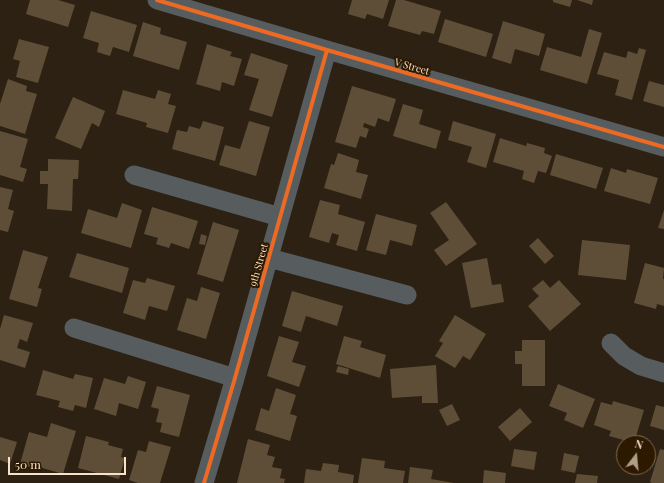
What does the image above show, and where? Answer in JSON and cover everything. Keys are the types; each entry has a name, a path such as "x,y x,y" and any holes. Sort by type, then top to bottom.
{"street":[{"name":"V Street","path":"157,0 664,147"},
{"name":"9th Street","path":"204,483 327,50"},
{"path":"134,176 280,217"},
{"name":"9th Street","path":"269,258 407,295"},
{"path":"74,328 235,378"},
{"path":"611,344 624,356 641,366 664,373"}],"building":[{"path":"30,0 58,0 75,5 68,27 26,14"},
{"path":"352,0 389,0 383,19 367,14 365,19 348,14"},
{"path":"396,0 404,0 441,11 434,34 422,31 420,35 388,26"},
{"path":"553,0 572,0 570,7 553,2"},
{"path":"577,0 593,0 592,5"},
{"path":"91,11 137,25 129,52 113,47 110,56 97,52 99,43 83,38"},
{"path":"445,19 493,34 486,57 438,42"},
{"path":"503,21 545,34 539,56 515,49 511,64 492,58"},
{"path":"143,22 161,28 160,34 187,42 179,70 133,56"},
{"path":"589,29 602,33 587,84 540,70 547,47 581,57"},
{"path":"19,39 49,47 38,83 16,77 20,61 13,59"},
{"path":"207,44 232,52 230,56 242,59 234,86 222,82 220,91 196,84"},
{"path":"639,48 646,50 632,100 615,95 619,80 597,74 604,52 626,58 628,51 637,54"},
{"path":"251,53 288,65 272,117 249,110 259,79 244,75"},
{"path":"8,79 27,86 26,91 37,94 25,134 0,126 0,104"},
{"path":"649,81 664,85 664,107 643,101"},
{"path":"352,86 396,99 389,122 378,118 375,127 364,123 363,127 369,129 366,138 360,136 356,148 335,142"},
{"path":"123,90 155,99 158,90 171,94 168,104 176,106 168,133 146,127 147,123 116,114"},
{"path":"73,97 105,111 99,127 92,123 81,149 55,138"},
{"path":"403,104 423,110 419,124 441,131 436,149 393,136"},
{"path":"203,121 224,127 215,161 172,149 177,130 187,132 189,126 200,129"},
{"path":"249,121 270,127 256,176 219,165 225,145 240,149"},
{"path":"453,121 496,134 486,168 467,162 472,147 448,140"},
{"path":"0,131 28,139 20,167 27,169 23,182 0,175"},
{"path":"500,138 526,146 527,143 545,148 544,153 552,156 546,173 538,171 534,183 522,179 524,171 493,162"},
{"path":"338,153 359,160 356,172 368,175 361,199 324,188 331,164 334,165"},
{"path":"556,154 603,168 596,189 550,175"},
{"path":"48,159 79,160 78,179 73,179 72,211 47,209 48,184 40,184 40,171 48,171"},
{"path":"611,168 626,173 627,169 658,178 650,204 604,191"},
{"path":"0,187 13,190 8,209 14,211 8,232 0,230"},
{"path":"320,200 340,205 338,214 365,222 357,251 336,245 339,235 332,233 329,243 309,237"},
{"path":"446,202 477,244 446,266 434,250 449,240 430,213"},
{"path":"122,203 142,210 131,248 81,233 88,209 117,218"},
{"path":"152,207 198,221 189,249 171,243 169,248 156,244 158,238 144,234"},
{"path":"664,210 664,229 658,228"},
{"path":"376,214 417,225 412,246 390,240 386,255 366,250"},
{"path":"213,222 239,230 223,282 197,274"},
{"path":"201,234 207,236 205,245 199,244"},
{"path":"538,238 554,256 545,264 529,246"},
{"path":"582,240 630,245 626,280 578,275"},
{"path":"23,250 48,257 38,288 42,289 37,307 9,299"},
{"path":"77,253 129,268 122,293 69,277"},
{"path":"487,258 492,285 501,284 504,302 471,308 462,263"},
{"path":"645,263 664,268 664,306 657,304 656,309 634,303"},
{"path":"147,278 175,286 167,311 149,306 145,320 123,313 133,280 145,283"},
{"path":"543,280 550,288 559,280 581,304 550,331 528,306 539,296 532,289"},
{"path":"201,287 220,293 206,339 177,330 187,298 197,301"},
{"path":"292,291 343,306 337,326 306,316 301,332 282,326"},
{"path":"4,315 33,323 27,342 20,339 17,348 30,352 25,368 0,360 0,329"},
{"path":"455,315 486,334 470,360 463,356 455,368 435,356 443,343 439,341"},
{"path":"279,336 299,342 292,362 306,366 299,387 267,376"},
{"path":"344,336 362,341 360,347 386,355 380,378 336,364"},
{"path":"522,340 545,340 545,386 522,386 522,364 515,364 515,351 522,351"},
{"path":"436,365 438,403 422,403 422,396 392,398 390,369"},
{"path":"338,366 349,369 348,375 336,372"},
{"path":"43,370 73,379 75,374 93,378 86,408 75,405 73,411 58,407 60,401 36,395"},
{"path":"128,376 146,382 138,409 119,403 116,416 94,409 104,378 125,384"},
{"path":"558,384 595,399 583,428 564,420 567,413 549,406"},
{"path":"157,386 190,395 179,437 160,432 162,423 156,422 159,409 151,407"},
{"path":"276,388 296,395 290,414 297,416 290,441 255,430 261,408 269,411"},
{"path":"613,401 644,410 636,435 616,435 616,438 609,436 611,431 594,425 601,402 612,405"},
{"path":"452,404 460,420 447,426 439,410"},
{"path":"656,405 664,407 664,430 650,426"},
{"path":"520,408 532,422 510,441 498,427"},
{"path":"51,423 76,431 63,474 39,467 39,469 20,464 29,432 47,437"},
{"path":"86,436 109,442 108,445 123,449 121,457 125,458 119,479 78,468"},
{"path":"0,437 17,442 10,464 0,460"},
{"path":"248,439 270,445 267,455 275,457 272,467 282,469 280,478 285,479 284,483 237,483"},
{"path":"149,441 171,447 160,483 138,483 129,480 138,450 146,452"},
{"path":"514,449 537,452 534,470 511,466"},
{"path":"660,449 664,450 664,483 650,482 652,475 656,475 656,462"},
{"path":"564,453 579,456 575,473 561,470"},
{"path":"362,458 385,461 384,468 405,471 403,483 358,483"},
{"path":"323,463 339,465 338,472 354,475 353,483 304,483 306,469 321,471"},
{"path":"410,467 433,470 431,479 454,483 408,483"},
{"path":"484,470 506,473 505,483 483,483"},
{"path":"577,474 598,476 597,483 575,483"}],"cycle path":[{"path":"157,0 664,147"},
{"path":"204,483 327,50"}]}
